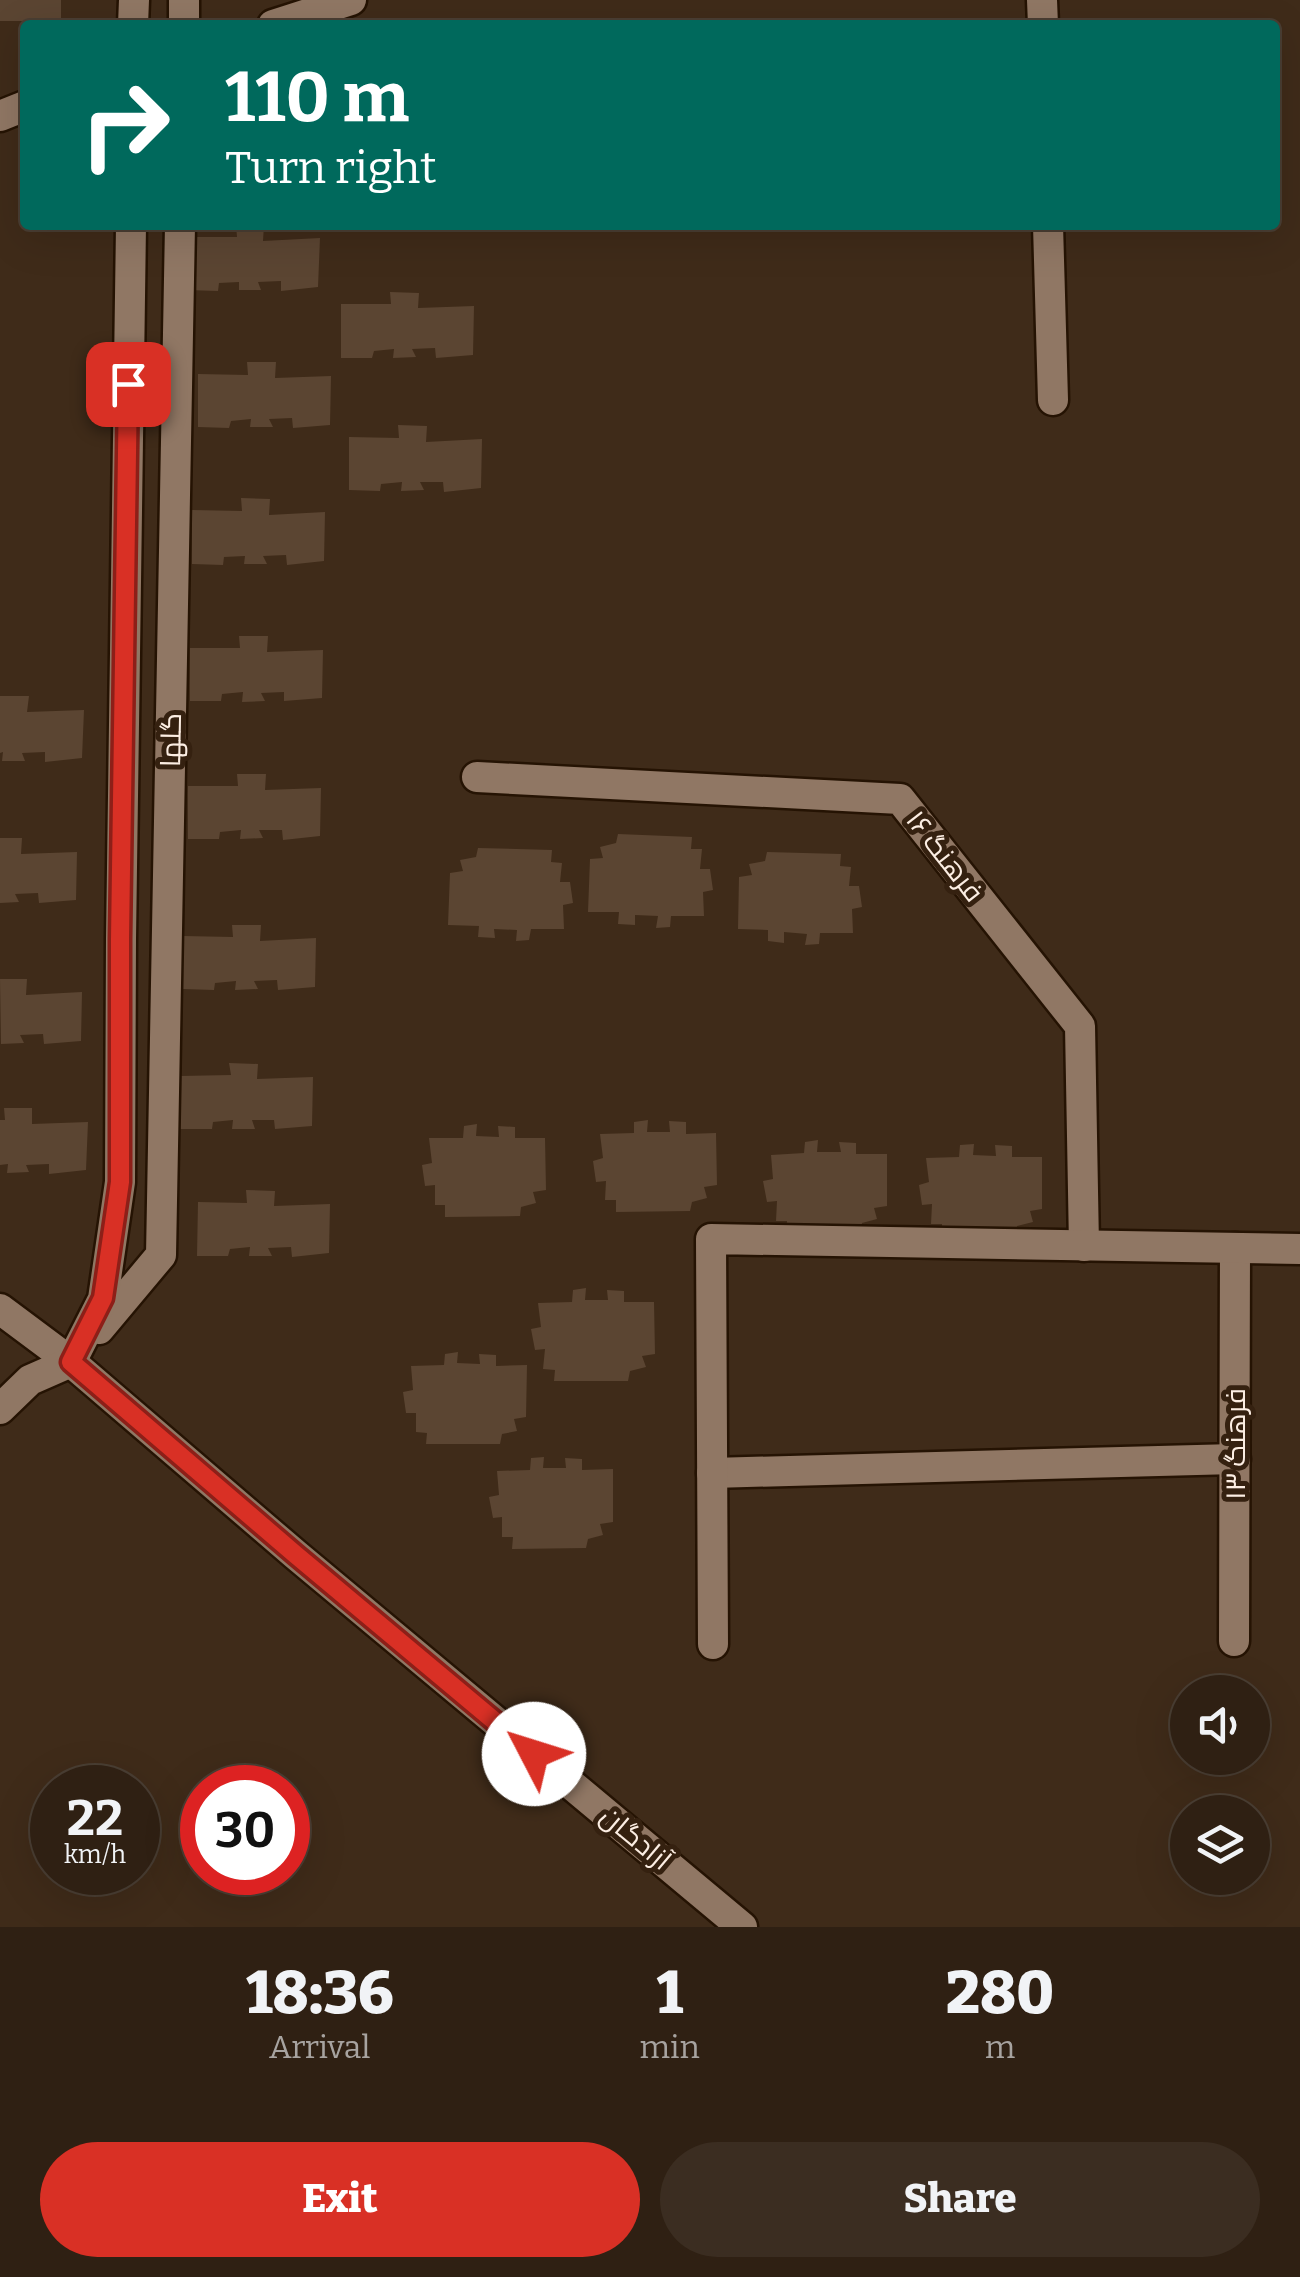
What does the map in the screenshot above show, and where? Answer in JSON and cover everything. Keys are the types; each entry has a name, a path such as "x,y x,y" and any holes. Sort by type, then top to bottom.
{"street":[{"path":"289,20 351,0"},
{"name":"گلها","path":"71,1362 103,1298 120,1182 130,230"},
{"name":"گلها","path":"71,1362 161,1254 180,230"},
{"path":"1048,230 1053,400"},
{"name":"فرهنگ ۱۶","path":"477,778 900,799 1080,1026 1084,1246"},
{"path":"713,1644 711,1239 1300,1249"},
{"name":"فرهنگ ۱۳","path":"1234,1641 1236,1248"},
{"name":"آزادگان","path":"0,1308 71,1362 742,1927"},
{"path":"0,1409 30,1380 71,1362"},
{"path":"712,1473 1234,1458"}],"building":[{"path":"0,0 61,0 61,20 0,21"},
{"path":"236,230 264,230 263,241 320,238 318,287 281,291 281,281 258,282 261,290 239,290 239,282 219,283 218,291 187,290 187,237 237,237"},
{"path":"390,292 419,293 418,308 474,306 473,355 436,358 435,348 412,349 416,357 393,358 394,349 374,351 372,358 341,358 341,304 391,304"},
{"path":"247,362 276,362 275,378 331,376 330,425 293,428 292,418 269,419 273,427 250,427 251,419 231,421 229,428 198,427 198,374 248,375"},
{"path":"398,425 427,426 426,442 482,439 481,488 444,492 443,482 420,482 424,490 401,491 402,482 381,484 380,491 349,490 349,437 399,438"},
{"path":"241,498 270,499 269,515 325,512 324,561 287,565 286,555 263,556 267,564 244,564 245,556 224,557 223,565 192,564 192,510 242,511"},
{"path":"239,636 268,636 267,652 323,650 322,698 284,701 284,692 261,693 265,701 242,702 243,692 222,694 221,701 190,701 190,648 240,648"},
{"path":"0,696 29,696 27,712 84,710 82,758 45,762 45,752 22,753 25,761 2,761"},
{"path":"237,774 266,774 265,790 321,788 320,836 283,840 282,830 259,830 263,838 240,839 241,830 220,832 219,839 188,839 188,786 238,786"},
{"path":"618,834 692,837 691,849 702,849 700,869 710,869 713,890 703,892 704,916 671,916 670,927 656,928 658,916 635,915 635,925 618,924 619,912 588,912 590,859 603,858 600,847 616,843"},
{"path":"0,838 22,838 21,854 77,852 76,900 39,903 38,893 15,894 19,902 0,903"},
{"path":"478,848 552,850 551,862 562,863 560,882 570,882 573,903 563,905 564,929 531,929 529,940 516,941 517,930 494,929 495,938 478,937 479,926 448,925 450,873 463,871 460,860 476,857"},
{"path":"767,852 841,854 840,866 851,867 849,886 859,886 862,907 852,909 853,933 820,933 819,944 805,945 807,934 784,932 784,943 768,941 768,930 738,929 739,877 752,875 749,864 765,861"},
{"path":"232,925 261,925 260,941 316,938 315,987 278,990 277,980 254,981 258,989 235,990 236,981 215,983 214,990 183,989 183,936 233,937"},
{"path":"0,979 27,979 26,995 82,992 81,1041 44,1044 43,1034 20,1035 24,1043 1,1044"},
{"path":"229,1063 258,1064 257,1079 313,1077 312,1126 275,1129 274,1120 252,1120 255,1129 232,1129 233,1120 213,1122 212,1129 180,1129 180,1076 231,1075"},
{"path":"4,1108 32,1108 32,1124 88,1122 86,1170 49,1174 49,1164 26,1165 29,1172 7,1173 8,1164 0,1165 0,1120 5,1120"},
{"path":"648,1120 647,1132 670,1132 669,1121 686,1122 686,1134 716,1133 717,1185 704,1187 707,1198 692,1202 690,1211 616,1212 616,1200 605,1200 606,1181 596,1182 593,1161 603,1158 600,1134 634,1133 634,1122"},
{"path":"477,1124 476,1136 499,1137 498,1126 515,1127 515,1138 545,1138 546,1190 533,1192 536,1203 521,1207 520,1216 445,1217 445,1205 435,1205 435,1185 425,1186 422,1165 432,1163 429,1138 463,1138 464,1126"},
{"path":"818,1140 817,1152 841,1152 839,1142 856,1143 856,1154 887,1154 887,1206 874,1208 877,1219 862,1223 860,1232 786,1233 787,1221 776,1221 777,1201 767,1202 763,1181 773,1179 771,1155 804,1153 805,1142"},
{"path":"974,1144 973,1155 996,1156 995,1145 1012,1146 1012,1157 1042,1157 1042,1209 1030,1211 1033,1222 1017,1226 1016,1235 942,1236 942,1224 931,1224 932,1204 922,1205 919,1185 929,1182 926,1158 959,1157 960,1145"},
{"path":"246,1190 275,1191 274,1206 330,1204 329,1253 292,1257 291,1247 268,1248 272,1256 249,1256 250,1247 230,1249 228,1256 197,1256 198,1202 247,1203"},
{"path":"586,1288 585,1300 608,1300 607,1290 624,1291 624,1302 654,1302 655,1354 642,1356 646,1367 630,1371 628,1381 554,1381 555,1370 543,1369 545,1349 535,1350 531,1329 541,1327 538,1303 572,1302 573,1290"},
{"path":"458,1352 457,1363 480,1364 479,1354 496,1355 496,1366 527,1365 526,1417 514,1419 517,1431 502,1434 500,1444 426,1444 427,1433 416,1432 416,1413 406,1413 403,1392 413,1390 411,1366 444,1365 445,1354"},
{"path":"544,1457 543,1468 566,1468 565,1458 582,1459 582,1470 613,1469 613,1522 600,1524 603,1535 588,1539 586,1548 512,1549 513,1537 502,1537 502,1517 493,1518 489,1497 499,1495 497,1471 530,1470 531,1458"}],"route":[{"path":"128,384 120,1182 103,1298 71,1362 534,1754"}]}
